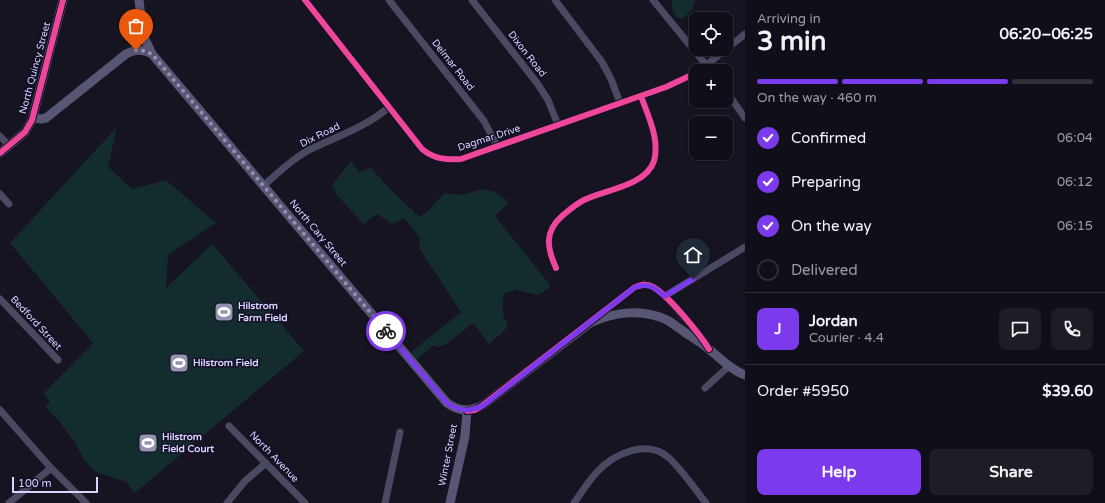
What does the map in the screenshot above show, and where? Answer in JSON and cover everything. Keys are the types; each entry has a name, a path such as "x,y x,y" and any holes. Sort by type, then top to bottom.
{"main road":[{"name":"North Quincy Street","path":"0,153 25,132 33,118 63,0"},
{"name":"North Cary Street","path":"139,0 143,34 152,54 447,403 454,408 468,411"},
{"path":"33,118 46,118 126,54 136,50 141,50 152,54"},
{"path":"468,411 475,410 484,405 590,323 606,316 632,312 650,314 668,321 709,349 729,366 745,375"},
{"name":"Winter Street","path":"450,503 468,411"}],"street":[{"name":"Dagmar Drive","path":"305,0 422,149 428,154 443,159 461,158 497,146 641,96 689,76"},
{"name":"Delmar Road","path":"389,0 484,121 497,146"},
{"name":"Dixon Road","path":"472,0 540,87 558,125"},
{"path":"555,0 602,62 611,79 620,103"},
{"path":"653,0 706,64"},
{"path":"713,64 745,34"},
{"path":"556,268 548,247 549,236 553,226 559,219 585,199 630,183 645,174 652,166 656,151 655,140 653,129 641,96"},
{"path":"733,102 745,118"},
{"name":"Dix Road","path":"264,186 291,162 306,152 365,124 389,107"},
{"path":"0,136 8,146"},
{"path":"0,194 9,204"},
{"path":"665,296 745,247"},
{"path":"590,323 635,287 644,284 652,286 665,296 702,338 709,349"},
{"name":"Bedford Street","path":"0,299 58,360"},
{"path":"706,388 729,366"},
{"path":"0,410 51,468 86,503"},
{"name":"North Avenue","path":"229,426 305,503"},
{"path":"385,503 400,432"},
{"path":"574,503 596,474 608,463 639,449 658,451 669,458 706,503"},
{"path":"227,503 245,481 266,463"},
{"path":"9,503 51,468"}],"green space":[{"path":"673,0 695,0 692,9 683,19 676,17 671,7"},
{"path":"117,127 108,167 132,189 166,180 216,223 168,255 166,288 212,244 304,351 135,493 126,482 96,472 85,461 75,443 59,421 45,407 50,401 43,394 93,343 10,243"},
{"path":"351,161 359,172 371,168 419,217 429,210 444,193 463,195 481,189 495,192 509,202 495,216 551,286 539,295 517,290 505,293 502,309 508,324 506,329 489,344 473,323 447,344 438,347 434,345 416,360 411,352 461,312 419,248 420,238 404,218 392,224 377,214 363,224 337,195 332,185"}],"cycle path":[{"path":"0,153 25,132 32,120 63,0"},
{"path":"305,0 422,149 431,155 440,158 461,159 666,87 689,76"},
{"path":"556,268 549,247 550,234 556,222 578,203 592,196 634,182 650,169 654,161 654,136 641,96"},
{"path":"467,411 475,410 483,405 635,287 646,285 659,291 691,324 709,349"}],"way so far":[{"path":"136,50 146,51 152,54 386,331"}],"place":[{"name":"Hilstrom Farm Field","path":"224,312"},
{"name":"Hilstrom Field","path":"179,363"},
{"name":"Hilstrom Field Court","path":"148,443"}],"route":[{"path":"386,331 447,403 454,408 461,410 475,410 484,405 561,346 635,287 644,284 652,286 665,296 693,279"}]}
